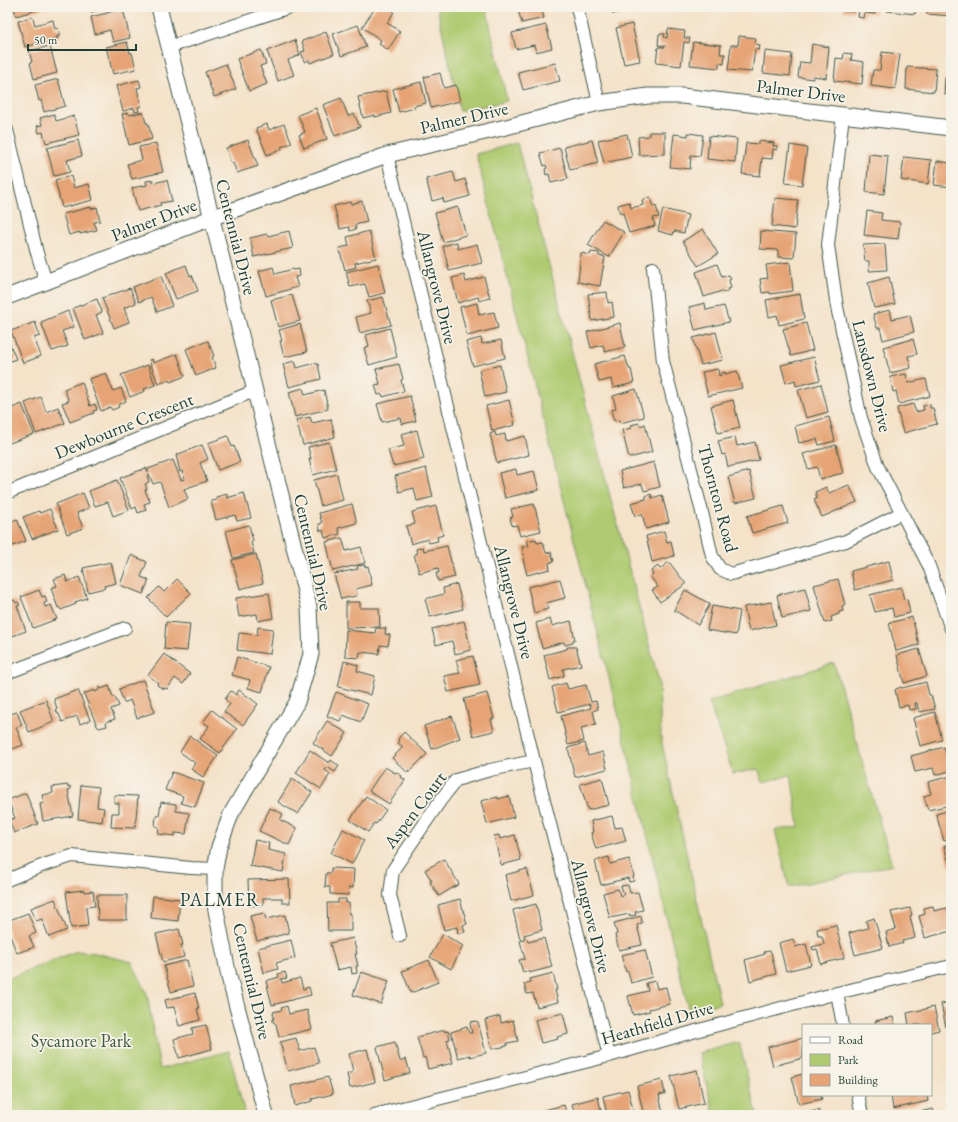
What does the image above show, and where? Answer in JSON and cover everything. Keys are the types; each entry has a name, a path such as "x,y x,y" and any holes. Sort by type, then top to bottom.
{"street":[{"name":"Centennial Drive","path":"159,7 309,607 311,654 297,702 231,814 219,847 215,869 215,905 229,976 266,1115"},
{"path":"169,47 290,7"},
{"path":"577,7 599,103"},
{"name":"Palmer Drive","path":"7,297 211,218 387,155 599,103 648,96 682,96 951,128"},
{"name":"Lansdown Drive","path":"843,115 828,245 837,307 861,418 878,467 929,566 951,629"},
{"path":"7,130 37,253 46,282"},
{"name":"Allangrove Drive","path":"387,155 534,761 608,1056"},
{"name":"Thornton Road","path":"653,268 663,361 712,556 720,569 731,574 846,541 901,513"},
{"name":"Dewbourne Crescent","path":"7,493 254,391"},
{"path":"7,673 125,628"},
{"name":"Aspen Court","path":"400,936 390,895 393,870 456,780 490,770 534,761"},
{"path":"7,880 44,865 72,856 215,869"},
{"name":"Heathfield Drive","path":"374,1115 608,1056 837,993 951,966"},
{"path":"837,993 844,1024"},
{"path":"858,1096 862,1115"}],"green space":[{"path":"437,7 486,7 507,101 460,111"},
{"path":"517,143 659,682 661,739 720,1003 689,1012 621,725 476,154"},
{"path":"834,663 892,865 789,887 775,830 799,827 791,775 763,782 758,769 733,774 709,702"},
{"name":"Sycamore Park","path":"77,951 95,953 132,962 147,994 160,1069 229,1051 245,1115 7,1115 7,979"},
{"path":"739,1042 757,1115 714,1115 699,1053"}],"building":[{"path":"14,7 47,7 16,16"},
{"path":"89,7 109,7 109,8 91,12"},
{"path":"376,7 390,7 393,9 392,10 394,12 387,23 400,31 388,50 379,44 381,40 362,27"},
{"path":"517,7 541,7 544,18 522,23"},
{"path":"612,7 637,7 637,8 613,14"},
{"path":"844,7 854,7 854,12 843,11"},
{"path":"865,7 876,7 875,14 865,13 864,18 858,17 859,9 865,9"},
{"path":"888,7 919,7 919,9 916,8 915,14 887,11"},
{"path":"928,7 951,7 951,16 927,14"},
{"path":"123,9 130,38 113,42 110,30 95,34 91,17"},
{"path":"31,17 33,18 35,25 53,20 55,29 58,28 60,36 57,36 58,38 25,47 18,21"},
{"path":"632,24 640,61 624,64 616,28"},
{"path":"358,25 366,47 341,56 333,34"},
{"path":"546,25 552,48 536,52 534,45 516,49 512,33"},
{"path":"668,29 685,31 684,38 690,38 689,43 684,42 681,66 656,63 658,47 665,47 658,45 659,34 665,34 664,37 667,38"},
{"path":"326,32 334,54 310,63 309,60 305,62 301,52 305,51 302,41"},
{"path":"739,36 756,38 755,44 760,45 759,50 755,49 752,72 728,70 731,45 738,45"},
{"path":"295,40 300,55 288,60 294,75 278,81 267,51"},
{"path":"127,42 130,53 132,53 136,69 113,74 106,47"},
{"path":"693,42 721,45 720,54 725,54 724,64 719,63 719,68 690,65"},
{"path":"812,44 829,47 826,78 813,76 813,79 798,77 800,62 810,63"},
{"path":"50,46 57,73 34,79 29,51"},
{"path":"261,50 266,64 260,66 267,84 249,91 237,59"},
{"path":"765,51 792,54 790,76 763,73"},
{"path":"882,52 900,54 895,89 871,86 873,70 880,70"},
{"path":"844,53 852,54 851,60 864,62 862,84 834,81 836,58 843,59"},
{"path":"555,63 560,81 523,90 518,72"},
{"path":"226,64 236,89 214,97 205,72"},
{"path":"907,67 936,69 934,92 906,89"},
{"path":"440,73 444,88 456,85 460,101 431,108 424,77"},
{"path":"945,78 951,78 951,94 944,94"},
{"path":"58,79 65,106 44,112 41,100 39,101 35,85"},
{"path":"139,80 141,87 137,88 141,106 138,107 139,111 135,112 134,108 123,111 116,86"},
{"path":"421,82 426,103 414,106 415,108 399,112 393,89"},
{"path":"386,91 391,113 363,118 358,97"},
{"path":"341,98 348,116 354,114 360,127 335,136 323,105"},
{"path":"316,108 327,139 304,148 299,135 305,132 298,115"},
{"path":"143,112 146,123 148,123 152,139 129,145 122,114 128,113 129,115"},
{"path":"54,114 56,121 74,116 79,135 46,143 43,132 39,133 37,126 42,125 40,118"},
{"path":"267,124 269,130 284,124 292,143 267,155 256,128"},
{"path":"649,132 665,132 665,154 639,155 638,137 649,136"},
{"path":"688,133 703,135 700,156 691,155 690,169 670,167 674,134 688,136"},
{"path":"627,134 632,157 604,163 598,140"},
{"path":"709,136 737,139 735,162 707,159"},
{"path":"78,140 82,156 67,160 70,172 54,176 47,148"},
{"path":"248,140 258,166 237,173 233,163 231,163 226,148"},
{"path":"592,140 598,163 570,170 564,147"},
{"path":"759,141 774,143 773,146 777,146 777,150 773,149 772,159 762,158 760,176 742,174 746,143 759,144"},
{"path":"156,143 163,172 132,179 127,164 142,160 139,147"},
{"path":"790,145 807,148 802,185 785,183"},
{"path":"560,148 568,179 551,183 549,174 546,175 545,169 547,168 546,165 544,166 540,153"},
{"path":"869,154 888,156 884,194 866,192"},
{"path":"904,157 931,160 928,184 901,180"},
{"path":"937,161 951,163 951,187 934,185"},
{"path":"453,172 456,182 465,179 470,196 444,203 443,198 432,201 426,179"},
{"path":"71,176 74,188 89,184 93,200 62,208 55,180"},
{"path":"153,180 153,183 167,180 172,201 160,203 161,205 138,211 132,188 147,185 146,181"},
{"path":"650,197 653,207 656,206 659,217 653,218 655,226 629,233 623,213 620,214 618,205 629,202 631,208 643,205 642,200"},
{"path":"775,198 798,200 795,229 772,226"},
{"path":"362,201 367,222 355,225 356,229 350,231 349,227 340,229 334,206"},
{"path":"91,207 91,209 97,207 100,221 94,222 97,230 69,235 63,214"},
{"path":"458,207 466,235 443,242 435,213"},
{"path":"663,209 688,215 684,233 674,231 673,235 658,231"},
{"path":"867,211 882,213 881,220 900,222 898,239 864,235"},
{"path":"603,220 624,232 609,257 588,245"},
{"path":"703,229 718,254 698,266 683,241"},
{"path":"289,231 293,248 254,257 250,238 267,234 268,236"},
{"path":"369,231 376,258 355,263 356,267 345,270 339,248 349,246 347,237"},
{"path":"761,231 796,234 794,258 778,257 778,250 760,249"},
{"path":"457,242 458,249 477,244 482,263 449,271 443,246"},
{"path":"885,244 887,270 869,271 869,261 865,261 863,245"},
{"path":"591,252 599,253 599,256 605,257 600,286 578,282 581,253 590,255"},
{"path":"790,262 793,291 770,294 770,292 762,293 760,279 768,278 766,265"},
{"path":"378,264 385,293 369,297 365,284 350,287 346,272"},
{"path":"717,264 722,277 729,275 731,279 729,280 731,288 727,289 728,291 723,293 722,291 704,297 696,272"},
{"path":"186,265 190,276 192,275 198,291 176,299 166,273"},
{"path":"273,267 275,274 293,269 299,269 300,276 295,277 298,287 266,296 259,271"},
{"path":"464,275 466,282 484,277 490,298 479,301 478,297 458,303 452,278"},
{"path":"161,276 172,306 157,312 151,297 139,302 133,287"},
{"path":"889,277 895,304 874,308 868,283"},
{"path":"130,288 136,303 124,308 129,322 114,328 102,298"},
{"path":"607,292 608,303 612,302 614,317 592,321 588,294"},
{"path":"800,294 804,319 779,325 777,315 769,317 766,300"},
{"path":"292,295 300,321 278,327 271,300"},
{"path":"383,297 391,325 360,333 356,317 371,313 367,301"},
{"path":"97,299 102,312 96,315 103,333 85,340 73,308"},
{"path":"477,303 479,315 494,312 498,328 467,336 460,307"},
{"path":"705,303 706,310 724,306 729,322 695,330 689,307"},
{"path":"890,310 892,319 910,315 914,332 883,340 880,328 877,328 873,314"},
{"path":"68,311 74,327 62,331 68,346 52,351 41,322"},
{"path":"35,322 40,336 34,338 41,356 23,363 11,331"},
{"path":"620,323 625,347 605,352 603,345 591,348 587,332"},
{"path":"806,323 813,350 791,356 783,329"},
{"path":"300,324 307,352 284,357 279,330"},
{"path":"390,328 397,357 369,365 364,348 369,346 366,335"},
{"path":"716,332 723,360 701,365 693,338"},
{"path":"7,337 16,359 7,362"},
{"path":"481,338 482,344 501,340 505,358 473,366 466,342"},
{"path":"913,339 917,354 908,356 911,368 890,373 883,347"},
{"path":"208,341 214,356 212,357 216,368 196,376 186,349"},
{"path":"177,354 185,376 170,382 169,380 158,384 149,360 152,359 153,363"},
{"path":"625,356 629,369 631,369 634,383 613,388 611,379 599,382 594,364"},
{"path":"814,357 820,380 796,386 795,380 786,383 781,365"},
{"path":"295,361 297,368 315,363 318,364 321,379 289,387 283,364"},
{"path":"399,364 403,379 401,380 404,391 383,397 382,394 378,395 375,385 380,384 376,369"},
{"path":"148,365 155,385 130,397 121,375"},
{"path":"500,365 506,392 485,397 479,370"},
{"path":"718,369 719,376 721,373 725,372 725,374 737,371 742,388 708,396 702,372"},
{"path":"106,373 113,391 121,388 126,401 118,405 119,407 112,410 110,407 101,411 89,379"},
{"path":"906,374 908,383 926,379 930,396 899,404 896,391 893,392 890,377"},
{"path":"82,382 90,406 95,404 97,410 93,411 94,413 70,422 62,403 69,401 64,389"},
{"path":"821,384 828,412 806,418 798,390"},
{"path":"303,388 305,395 324,390 328,409 295,417 289,392"},
{"path":"636,389 644,417 620,423 619,420 614,421 611,410 616,409 613,396"},
{"path":"410,396 416,421 402,424 401,418 382,422 377,404"},
{"path":"41,397 46,412 58,407 65,423 36,434 25,403"},
{"path":"509,400 515,425 492,431 486,406"},
{"path":"733,400 740,428 718,433 711,406"},
{"path":"22,404 34,434 7,444 7,427 12,425 7,410"},
{"path":"913,404 916,412 924,410 923,406 930,404 930,408 933,408 937,424 903,433 897,408"},
{"path":"310,417 312,423 331,419 335,437 303,445 296,420"},
{"path":"829,417 835,441 819,445 817,439 799,443 795,426"},
{"path":"639,423 640,426 645,424 652,452 629,458 622,430 632,428 631,425"},
{"path":"417,430 424,459 393,466 388,450 404,446 401,434"},
{"path":"495,432 496,436 505,434 506,441 525,436 529,455 497,463 490,434"},
{"path":"228,436 232,447 234,446 240,462 218,470 208,443"},
{"path":"735,437 737,446 755,442 759,460 728,467 725,454 722,455 718,441"},
{"path":"329,442 336,469 313,475 308,447"},
{"path":"202,445 208,459 200,463 207,481 184,489 188,499 169,507 160,482 153,484 149,474 147,475 149,482 145,484 147,489 145,490 150,502 144,504 146,510 138,513 136,507 132,509 120,478 146,468 148,472 148,469 173,460 181,480 185,479 182,471 180,472 176,455"},
{"path":"836,445 843,473 820,479 817,467 808,469 803,454"},
{"path":"654,462 660,487 644,491 642,484 624,488 620,471"},
{"path":"426,468 433,497 417,501 414,488 399,492 395,476"},
{"path":"516,469 517,475 534,471 539,490 505,498 499,473"},
{"path":"749,471 756,498 735,503 728,477"},
{"path":"337,474 343,500 321,506 314,480"},
{"path":"117,480 129,510 113,516 108,502 95,506 89,491"},
{"path":"849,485 857,502 822,517 814,500 817,499 815,492 826,487 829,493"},
{"path":"83,493 89,508 77,513 83,528 67,534 56,504"},
{"path":"244,493 251,518 237,521 235,515 216,520 211,501 217,500 216,497 227,494 227,498"},
{"path":"651,494 652,498 662,495 669,522 646,529 642,514 635,516 631,503 646,499 646,496"},
{"path":"352,504 357,523 338,528 340,534 325,538 323,530 320,531 319,524 322,523 319,513"},
{"path":"534,504 541,531 520,536 517,525 512,526 510,518 513,517 511,509"},
{"path":"436,506 443,535 437,537 438,541 429,543 428,539 411,544 406,526 415,524 412,512"},
{"path":"783,506 788,523 752,533 747,516"},
{"path":"50,509 58,529 32,539 23,517 39,511 40,513"},
{"path":"17,519 26,541 7,548 7,523"},
{"path":"249,525 254,553 233,558 226,531"},
{"path":"664,531 667,542 671,541 674,556 652,562 646,536"},
{"path":"342,538 346,551 361,547 365,563 333,571 326,542"},
{"path":"536,539 537,543 543,542 546,553 551,552 554,561 549,563 550,569 527,575 522,547 529,546 527,541"},
{"path":"447,546 455,577 438,581 436,573 439,573 438,568 419,573 414,554 417,554 416,549 423,547 424,551"},
{"path":"256,554 263,583 240,589 232,560"},
{"path":"131,555 147,562 141,577 149,580 143,594 120,585"},
{"path":"889,561 893,580 855,590 851,571"},
{"path":"111,562 116,583 104,586 105,588 88,592 83,568"},
{"path":"669,562 686,584 660,602 652,590 658,587 650,576 653,574 651,571 658,566 660,569"},
{"path":"365,565 365,567 368,566 372,585 356,589 356,596 341,599 334,574 358,569 357,566"},
{"path":"65,575 67,582 79,577 87,598 75,602 76,604 61,610 59,607 58,608 51,588 57,586 54,579"},
{"path":"177,579 191,593 166,617 148,598 159,587 164,592"},
{"path":"560,579 565,598 546,603 548,609 534,613 528,587"},
{"path":"838,579 845,605 842,606 843,611 831,617 832,621 825,623 814,585"},
{"path":"457,584 463,609 430,617 425,599 444,594 443,588"},
{"path":"901,587 904,600 907,599 910,613 894,617 892,608 875,612 870,595"},
{"path":"805,588 811,611 782,618 777,595"},
{"path":"39,590 42,597 45,596 47,602 44,603 45,607 51,605 57,619 33,628 21,597"},
{"path":"685,590 710,604 698,625 674,610"},
{"path":"269,593 273,618 258,621 257,614 239,617 236,598"},
{"path":"14,600 20,605 17,606 26,631 7,638 7,602"},
{"path":"346,602 360,602 360,608 379,608 380,627 346,628"},
{"path":"771,602 776,625 749,631 744,607"},
{"path":"712,606 740,611 736,635 707,630"},
{"path":"912,617 919,645 896,651 889,623"},
{"path":"550,619 552,626 571,621 575,640 573,640 573,643 565,645 564,642 542,648 536,623"},
{"path":"464,621 471,650 455,654 452,641 436,645 432,629"},
{"path":"166,622 190,624 187,651 164,649"},
{"path":"258,627 273,629 270,654 237,650 239,633 257,635"},
{"path":"376,628 386,628 385,634 390,635 388,646 380,645 379,654 360,652 359,658 345,657 346,630 375,633"},
{"path":"567,647 576,647 581,665 563,669 564,676 550,680 544,655 567,649"},
{"path":"919,649 927,676 904,683 897,655"},
{"path":"164,654 190,674 183,684 175,678 167,689 163,689 148,675"},
{"path":"473,656 480,685 448,692 444,676 460,673 456,660"},
{"path":"237,657 269,667 262,692 248,688 250,680 232,675"},
{"path":"344,661 358,665 357,671 375,676 371,695 338,687"},
{"path":"143,680 155,712 137,718 130,700 124,703 119,689"},
{"path":"926,682 929,695 931,695 935,709 919,712 917,703 915,703 916,709 909,710 908,705 899,707 896,689"},
{"path":"566,683 568,689 586,685 591,702 596,701 598,709 593,711 596,724 581,728 584,741 568,745 561,716 591,708 590,704 558,712 552,687"},
{"path":"109,686 113,697 115,697 119,706 111,709 115,719 106,722 107,726 99,728 84,694 94,690 95,692 99,690 98,688 100,687 101,689"},
{"path":"78,690 90,720 80,724 77,716 62,722 56,710 54,699"},
{"path":"239,690 258,704 243,725 224,712 230,704 225,699 231,691 236,695"},
{"path":"336,692 368,704 361,722 343,715 340,721 327,716"},
{"path":"487,693 494,719 491,719 494,731 473,736 464,699"},
{"path":"46,700 54,722 29,732 20,710"},
{"path":"212,710 237,729 220,753 200,739 209,726 203,722"},
{"path":"17,712 22,725 16,727 23,745 7,751 7,715"},
{"path":"935,712 942,740 920,746 913,718"},
{"path":"452,716 460,738 432,749 424,726"},
{"path":"327,721 347,733 332,756 313,743"},
{"path":"404,732 427,754 408,773 392,758 403,747 398,743 400,741 398,739"},
{"path":"190,736 218,756 203,777 191,769 195,763 180,752"},
{"path":"585,743 588,756 603,752 607,769 575,777 568,748"},
{"path":"944,747 950,771 935,775 933,768 915,772 911,756"},
{"path":"310,750 329,763 331,760 339,766 335,772 327,767 325,770 330,774 321,789 296,773"},
{"path":"385,767 395,773 396,772 405,780 389,804 369,791"},
{"path":"172,772 204,783 195,807 181,803 183,796 165,790"},
{"path":"951,776 951,805 928,810 924,796 931,794 928,782"},
{"path":"602,778 609,805 588,810 580,784"},
{"path":"292,779 312,792 298,814 278,802"},
{"path":"68,785 71,789 68,790 73,816 43,821 40,804 44,803 42,795 53,793 52,787"},
{"path":"81,785 99,787 97,807 104,808 102,822 78,819"},
{"path":"26,793 38,824 14,833 9,820 15,818 8,800"},
{"path":"114,795 138,796 135,828 111,827 112,813 119,813 119,803 114,803"},
{"path":"366,796 386,810 368,832 350,820"},
{"path":"509,796 514,817 487,824 481,801"},
{"path":"161,802 176,804 176,811 189,813 186,834 175,833 175,836 158,834 159,827 155,826 156,816 159,816"},
{"path":"270,808 283,814 280,820 297,828 289,845 259,831"},
{"path":"951,810 951,839 944,841 936,814"},
{"path":"612,816 615,828 622,827 626,841 596,849 591,833 593,832 591,821"},
{"path":"343,829 364,840 352,864 331,853"},
{"path":"499,835 500,839 515,835 521,860 501,865 494,836"},
{"path":"255,840 269,843 268,850 286,854 283,872 250,866"},
{"path":"951,844 951,870 944,846"},
{"path":"609,857 610,864 629,859 634,881 629,882 628,878 601,885 595,861"},
{"path":"444,859 459,884 439,896 430,882 432,881 425,870"},
{"path":"331,868 354,869 353,888 349,887 348,895 330,894 330,887 325,887 326,873 331,873"},
{"path":"527,869 534,895 511,901 505,875"},
{"path":"289,879 290,903 282,903 282,898 263,898 263,905 249,906 248,880"},
{"path":"628,885 630,893 638,892 643,910 635,912 636,915 630,916 630,914 610,918 603,893 618,889 620,896 624,895 621,886"},
{"path":"84,890 84,892 93,891 95,906 86,907 88,926 71,928 66,892"},
{"path":"97,895 127,895 127,920 98,920"},
{"path":"153,896 180,899 178,921 151,918"},
{"path":"55,899 67,930 49,937 42,919 36,921 31,908"},
{"path":"338,899 346,899 346,903 349,903 349,914 351,914 351,931 328,931 327,903 338,903"},
{"path":"460,899 467,924 463,925 465,932 458,934 457,927 444,930 438,905"},
{"path":"536,904 542,930 524,935 525,938 520,939 513,910"},
{"path":"933,906 934,911 947,908 951,931 925,938 919,916 925,914 924,908"},
{"path":"910,908 912,915 910,916 915,938 902,941 903,943 889,947 886,932 896,929 891,912"},
{"path":"28,913 36,933 29,936 34,947 17,953 7,929 7,921"},
{"path":"264,913 266,919 285,915 289,933 257,941 250,916"},
{"path":"641,916 642,923 637,925 642,945 619,950 615,935 617,934 614,923"},
{"path":"874,918 883,948 855,955 849,933 868,928 866,921"},
{"path":"836,925 844,958 821,964 817,949 813,950 812,947 824,944 822,936 818,936 817,929"},
{"path":"179,929 184,957 163,962 156,934"},
{"path":"443,934 463,946 451,969 430,957"},
{"path":"353,938 358,966 356,966 357,973 352,974 351,967 337,970 330,943"},
{"path":"544,938 552,967 529,973 528,971 523,972 519,960 525,959 520,941 527,939 528,942"},
{"path":"793,939 795,947 806,944 811,965 786,971 779,943"},
{"path":"291,940 295,958 276,963 278,969 264,973 258,948"},
{"path":"645,950 652,977 631,983 628,971 626,972 621,955"},
{"path":"764,952 771,952 776,974 750,981 745,960 765,954"},
{"path":"187,960 193,986 171,992 164,966"},
{"path":"429,960 438,982 411,993 402,971"},
{"path":"285,972 287,978 281,979 282,983 300,978 303,989 309,987 311,995 272,1005 266,981 279,977 278,974"},
{"path":"361,972 389,981 381,1004 353,995"},
{"path":"553,973 558,1002 537,1007 533,993 527,994 524,984 531,982 530,979"},
{"path":"655,981 657,989 666,987 670,1004 633,1015 628,996 648,991 646,983"},
{"path":"195,993 200,1020 179,1026 174,1007 167,1008 165,1000"},
{"path":"951,1002 951,1026 946,1027 941,1004"},
{"path":"287,1006 289,1014 307,1010 312,1029 279,1037 276,1024 273,1022 273,1012 282,1010 281,1008"},
{"path":"934,1007 939,1030 932,1032 932,1024 909,1024 907,1013"},
{"path":"563,1013 568,1034 557,1037 558,1039 541,1043 535,1020"},
{"path":"500,1016 501,1023 513,1020 518,1041 507,1043 507,1046 492,1049 485,1020"},
{"path":"893,1017 895,1024 876,1024 875,1021"},
{"path":"471,1022 478,1022 486,1053 458,1058 451,1032 467,1027 469,1033 472,1033 470,1024"},
{"path":"206,1025 212,1049 179,1058 174,1039 193,1034 192,1028"},
{"path":"445,1030 445,1032 448,1031 450,1039 447,1040 453,1063 428,1069 417,1037"},
{"path":"296,1038 300,1051 314,1047 319,1063 288,1071 280,1042"},
{"path":"802,1038 802,1058 773,1066 768,1047"},
{"path":"395,1042 400,1061 406,1059 410,1073 385,1080 377,1047"},
{"path":"367,1049 375,1082 350,1088 347,1074 353,1072 349,1054"},
{"path":"697,1070 704,1103 679,1109 671,1076"},
{"path":"802,1074 802,1096 821,1096 822,1099 799,1104 792,1077"},
{"path":"328,1077 333,1094 312,1099 312,1101 295,1106 291,1086"},
{"path":"662,1080 665,1094 659,1095 663,1114 644,1115 637,1086"},
{"path":"628,1090 634,1113 638,1112 639,1115 631,1115 631,1113 622,1115 607,1115 603,1096"},
{"path":"891,1096 927,1096 928,1101 893,1109"},
{"path":"598,1097 602,1115 575,1115 572,1104"},
{"path":"564,1105 567,1115 540,1115 540,1111"},
{"path":"933,1109 935,1115 910,1115 910,1114"},
{"path":"819,1110 820,1115 802,1115 802,1114"}],"district":[{"name":"PALMER","path":"220,899"}]}
